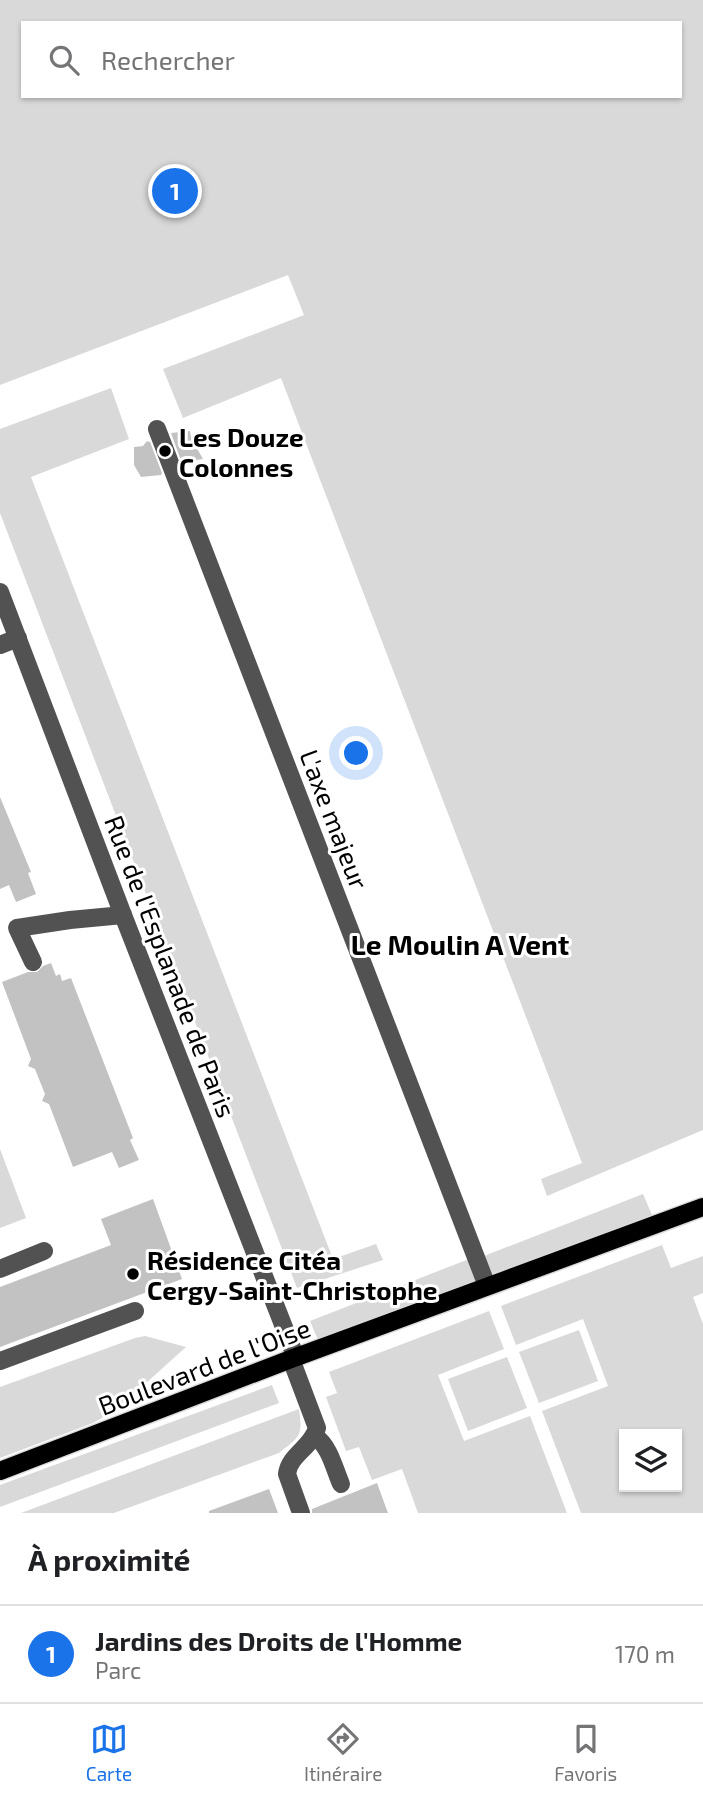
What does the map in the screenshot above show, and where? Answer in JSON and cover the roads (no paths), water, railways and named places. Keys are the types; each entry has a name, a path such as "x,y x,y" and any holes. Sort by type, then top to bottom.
{"main road":[{"name":"Boulevard de l'Oise","path":"0,1471 703,1207"}],"street":[{"name":"L'axe majeur","path":"157,429 487,1286"},
{"name":"Rue de l'Esplanade de Paris","path":"0,592 294,1359 316,1423 315,1436"},
{"path":"0,645 18,638"},
{"path":"33,962 16,928 123,915"},
{"path":"0,1269 44,1251"},
{"path":"0,1361 135,1311"},
{"path":"300,1513 287,1469 315,1436 326,1448 341,1484"}],"place":[{"name":"Jardins des Droits de l'Homme","path":"175,191"},
{"name":"Les Douze Colonnes","path":"165,451"},
{"name":"Résidence Citéa Cergy-Saint-Christophe","path":"133,1274"}],"district":[{"name":"Le Moulin A Vent","path":"460,944"}]}
